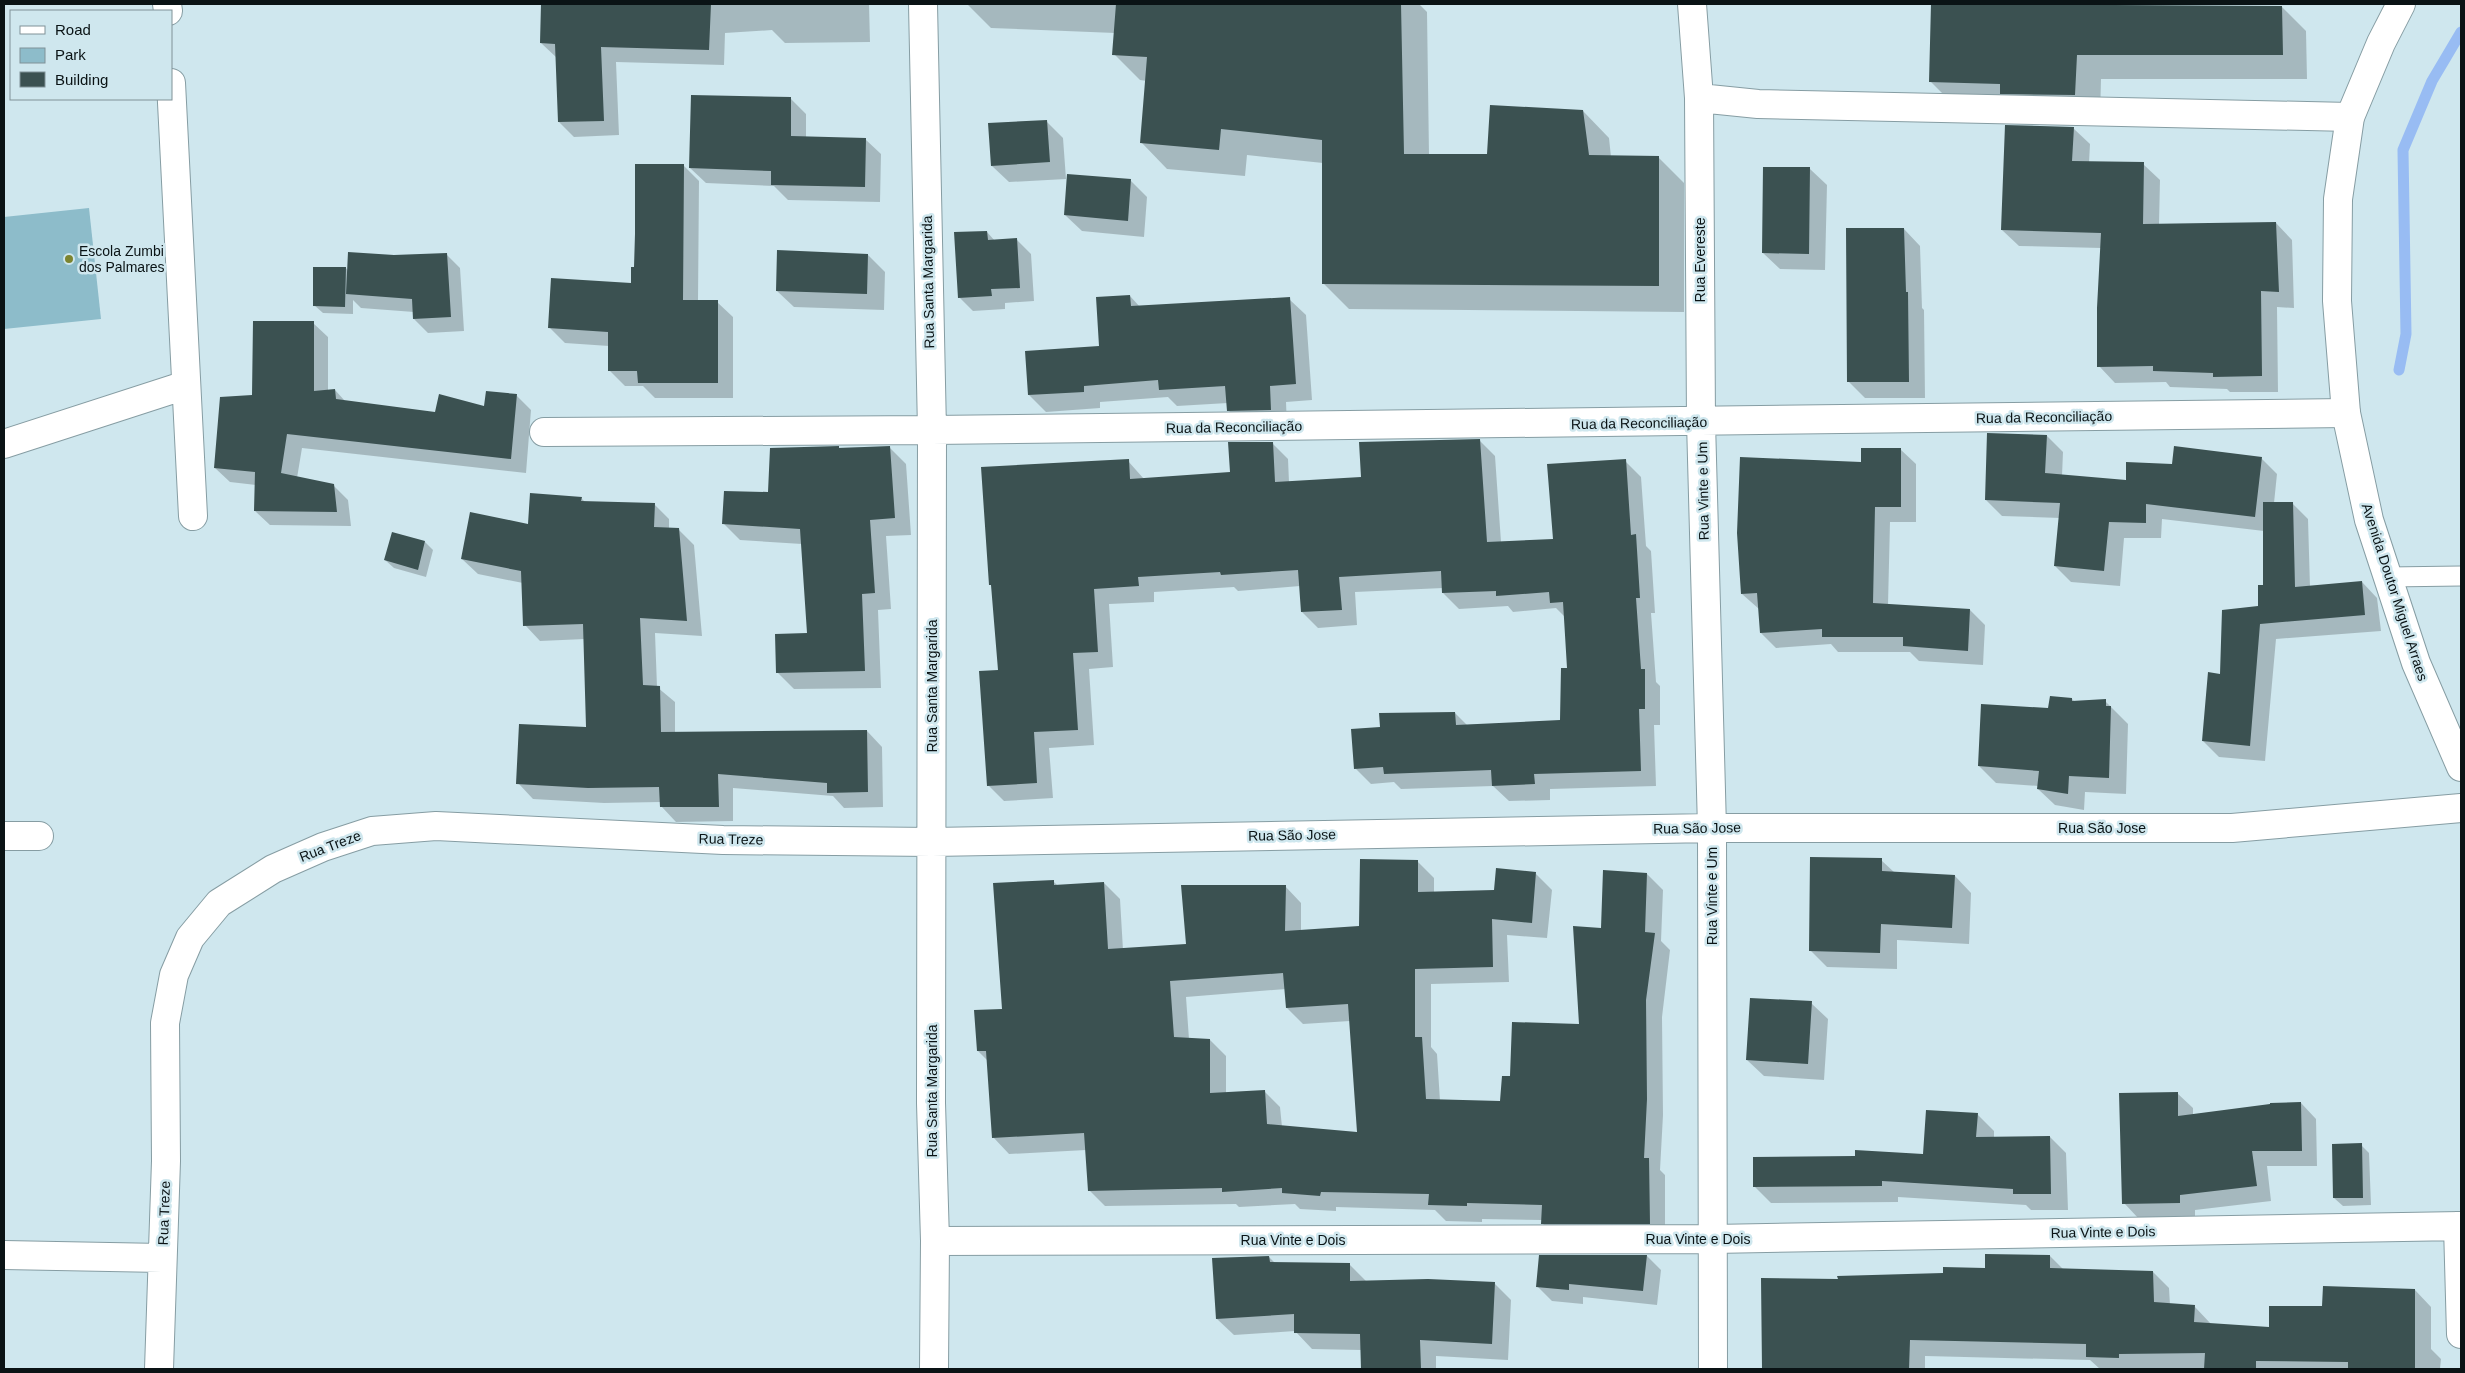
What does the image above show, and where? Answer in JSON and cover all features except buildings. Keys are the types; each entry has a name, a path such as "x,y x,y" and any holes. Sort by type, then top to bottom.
{"street":[{"name":"Rua Santa Margarida","path":"923,4 932,430 931,1103 935,1241 934,1369"},
{"name":"Rua Evereste","path":"1692,4 1699,98 1701,422"},
{"name":"Avenida Doutor Miguel Arraes","path":"2401,4 2380,42 2350,117 2338,199 2337,300 2346,413 2369,520 2416,663 2461,767"},
{"path":"1699,98 1758,104 2350,117"},
{"path":"172,100 193,516"},
{"path":"4,444 186,385"},
{"name":"Rua da Reconciliação","path":"544,432 1701,422 2346,413"},
{"name":"Rua Vinte e Um","path":"1701,422 1712,828 1713,1369"},
{"name":"Rua São Jose","path":"932,842 1712,828 2232,828 2461,808"},
{"name":"Rua Treze","path":"159,1369 166,1161 165,1023 174,975 190,938 219,902 273,869 323,847 372,831 436,826 723,840 932,842"},
{"path":"4,836 40,836"},
{"path":"2460,1226 2461,1334"},
{"name":"Rua Vinte e Dois","path":"935,1241 1713,1239 2460,1226"},
{"path":"4,1255 162,1258"}],"lane":[{"path":"2388,577 2461,576"}],"green space":[{"path":"89,208 101,319 4,329 4,217"}],"waterway":[{"path":"2399,370 2406,334 2403,150 2432,81 2461,32"}],"place":[{"name":"Escola Zumbi dos Palmares","path":"69,259"}]}
